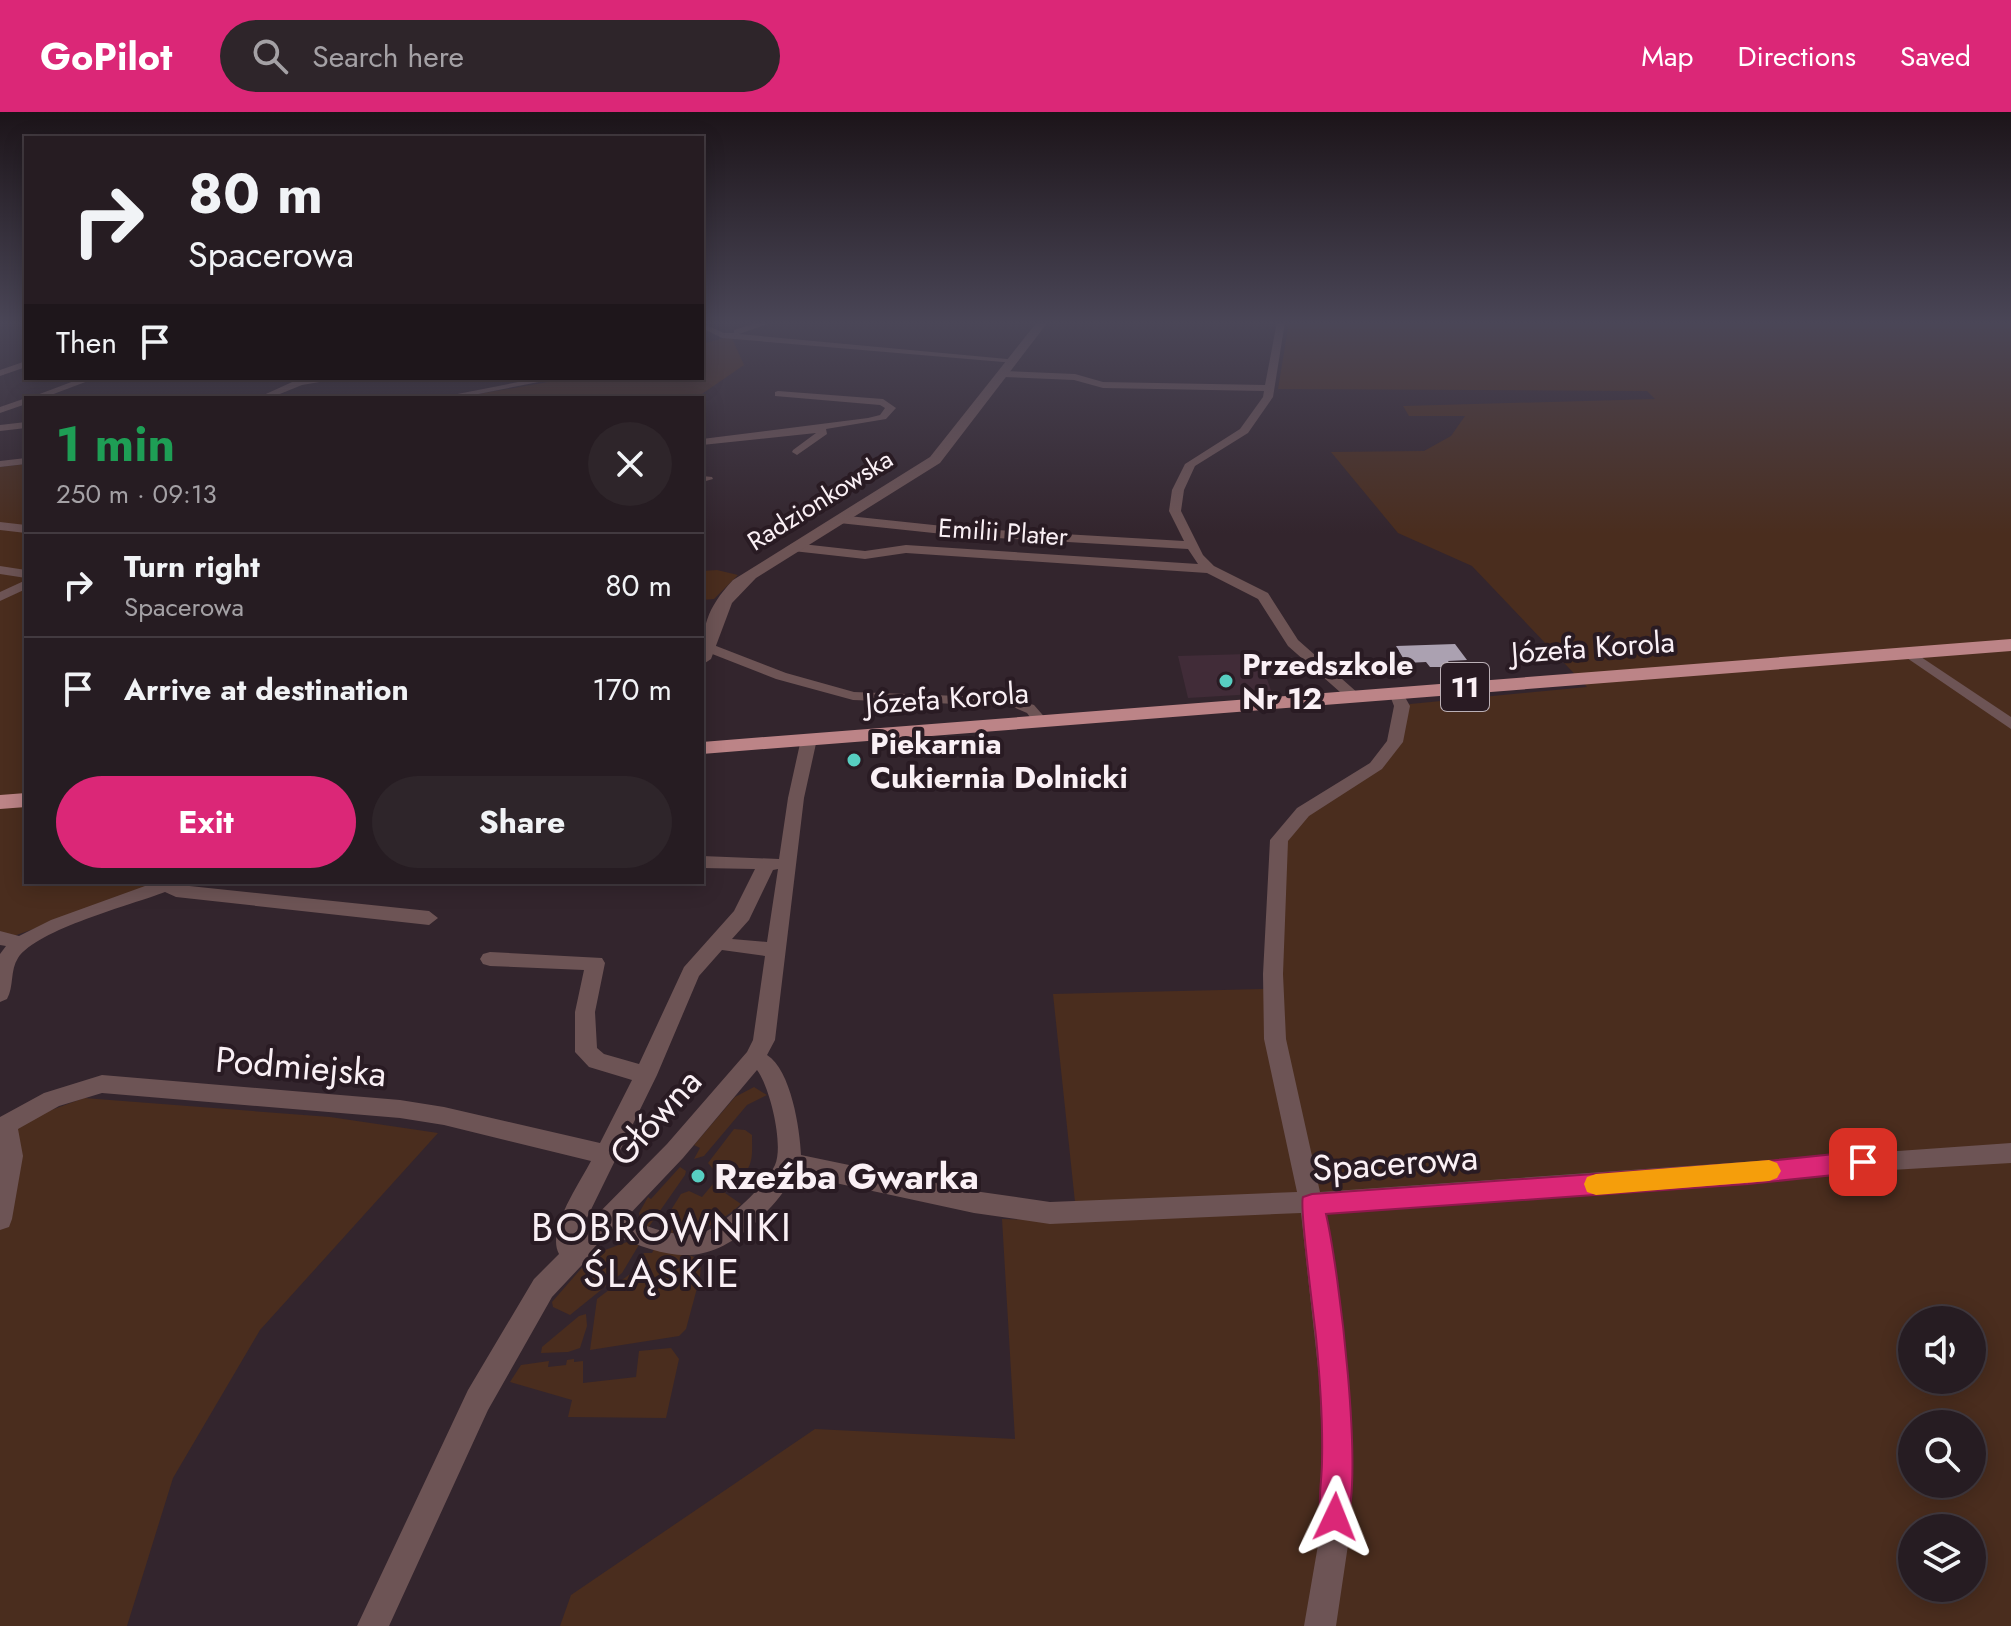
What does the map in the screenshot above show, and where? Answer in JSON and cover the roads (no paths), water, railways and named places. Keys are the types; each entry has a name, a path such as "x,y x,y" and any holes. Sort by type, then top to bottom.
{"highway":[{"name":"Józefa Korola","path":"704,748 2011,645"},
{"path":"0,802 24,800"}],"street":[{"name":"Radzionkowska","path":"705,645 721,603 732,589 793,547 935,460 989,393"},
{"path":"1268,393 1244,431 1199,458 1186,471 1175,500 1175,511 1189,545 1210,569 1263,596 1296,646 1354,697"},
{"path":"704,442 869,421 883,417 891,408 883,402 778,394"},
{"path":"0,410 24,402"},
{"path":"0,428 24,425"},
{"path":"797,452 823,432 811,427"},
{"path":"0,464 24,461"},
{"path":"839,519 962,532 1189,545"},
{"path":"0,526 24,529"},
{"name":"Emilii Plater","path":"793,547 865,555 906,549 1210,569"},
{"path":"0,570 24,574"},
{"path":"0,597 24,585"},
{"path":"705,645 828,691 893,699 1011,702 1028,706 1040,721"},
{"path":"1909,653 2011,724"},
{"path":"1320,1626 1333,1545 1337,1461 1333,1377 1318,1235 1275,1039 1273,974 1279,840 1303,812 1376,766 1395,742 1402,706 1396,693"},
{"name":"Główna","path":"373,1626 478,1400 543,1288 675,1151 755,1058 764,1040 778,950 778,864 806,763 809,739"},
{"path":"704,862 778,864"},
{"path":"573,1255 566,1244 568,1231 646,1075 691,972 742,915 778,864"},
{"path":"0,993 7,949 44,930 170,884 176,891 429,918"},
{"path":"716,942 739,948 778,950"},
{"path":"490,959 595,963 585,1012 586,1052 597,1061 646,1075"},
{"path":"608,1221 645,1236 694,1245 721,1236 762,1198 788,1163 787,1137 780,1096 768,1066 755,1058"},
{"name":"Podmiejska","path":"3,1122 65,1091 102,1084 400,1109 605,1154"},
{"path":"0,1219 11,1156 3,1122"},
{"name":"Spacerowa","path":"788,1163 974,1202 1050,1213 1312,1204 1748,1173 1840,1163 2011,1153"}],"place":[{"name":"Przedszkole Nr 12","path":"1226,681"},
{"name":"Piekarnia Cukiernia Dolnicki","path":"854,760"},
{"name":"Rzeźba Gwarka","path":"698,1176"}],"district":[{"name":"BOBROWNIKI ŚLĄSKIE","path":"662,1250"}]}
